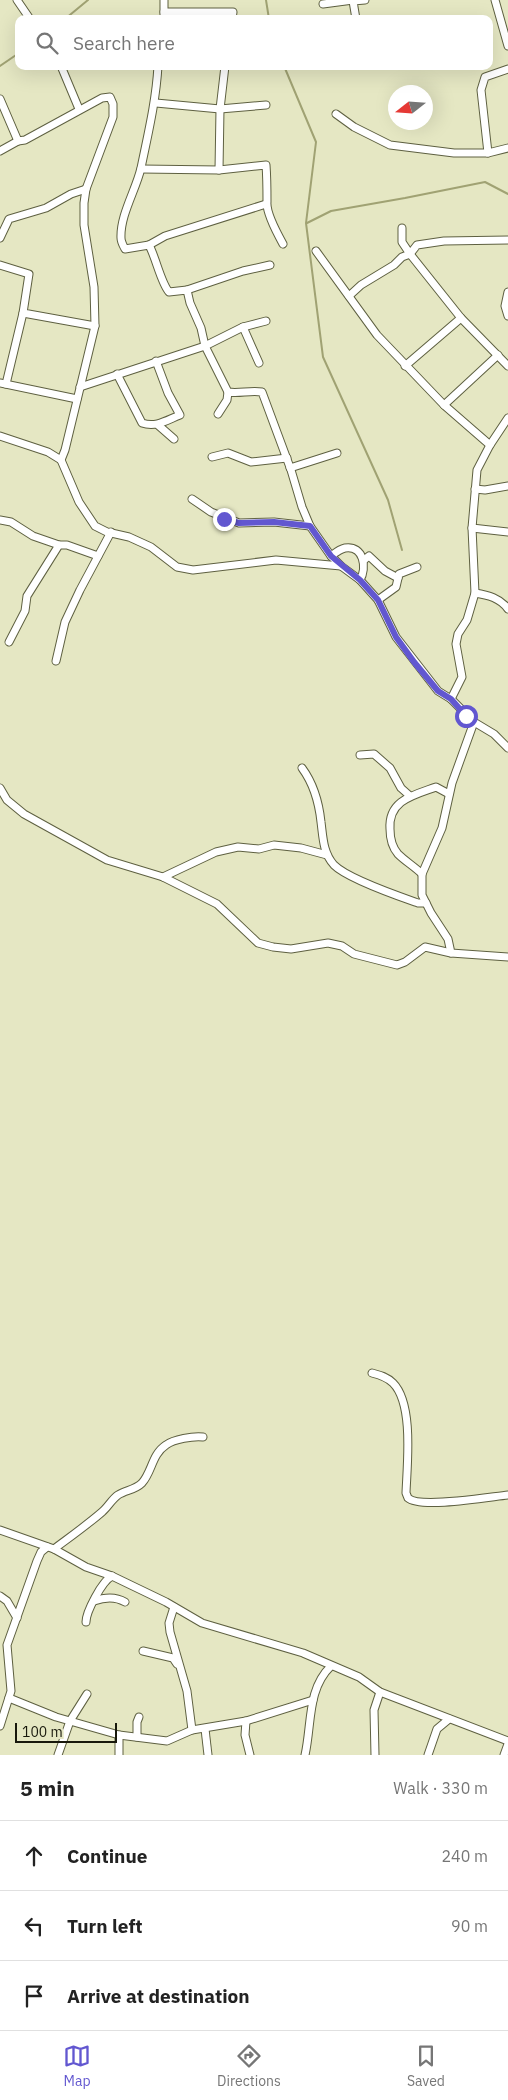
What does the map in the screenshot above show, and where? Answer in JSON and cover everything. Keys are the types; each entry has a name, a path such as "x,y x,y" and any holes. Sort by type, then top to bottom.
{"street":[{"path":"18,0 27,15"},
{"path":"164,0 164,15"},
{"path":"353,0 355,15"},
{"path":"323,4 365,0"},
{"path":"495,0 508,46"},
{"path":"180,15 233,12 233,15"},
{"path":"488,153 482,90 485,77 508,69"},
{"path":"63,70 79,109"},
{"path":"158,70 156,103 141,169 127,206 121,238 125,248 150,245 165,236 266,204"},
{"path":"219,170 220,109 225,70"},
{"path":"0,151 18,141 25,140 79,109 110,96 113,104 113,117 86,189 84,225 94,287 95,326 61,460"},
{"path":"0,99 18,141"},
{"path":"156,103 220,109 266,105"},
{"path":"336,114 354,127 390,145 454,153 488,153 508,148"},
{"path":"141,169 219,170 266,165 268,192 266,204 278,236 284,244"},
{"path":"0,238 9,219 46,208 71,194 86,189"},
{"path":"402,228 402,242 410,254 461,318 508,366"},
{"path":"349,296 361,285 394,265 402,257 410,254 417,245 477,239 508,240"},
{"path":"150,245 159,266 165,288 169,292 187,290 243,271 270,265"},
{"path":"316,251 377,335 444,405 490,445"},
{"path":"0,265 28,274 23,313 3,383 77,399"},
{"path":"187,290 190,303 201,328 204,346 228,392 227,400 218,414"},
{"path":"508,292 505,306 508,316"},
{"path":"23,313 61,318 95,326"},
{"path":"405,366 461,318"},
{"path":"80,387 204,346 243,327 266,321"},
{"path":"243,327 259,363"},
{"path":"444,405 498,355"},
{"path":"118,374 142,423 158,425 180,415 168,393 156,361"},
{"path":"228,392 236,393 252,390 262,392 310,526 331,556 360,580 378,600 396,637 438,691 451,699 474,722 494,734 508,748"},
{"path":"451,699 462,677 456,644 458,634 467,620 475,593 472,528 477,470 490,445 508,418"},
{"path":"158,425 174,439"},
{"path":"0,436 48,452 61,460 79,502 95,526 110,532 129,536 151,547 178,567 193,570 276,560 342,566"},
{"path":"212,457 228,453 251,462 287,458"},
{"path":"290,468 337,453"},
{"path":"475,488 485,490 508,486"},
{"path":"192,499 224,519 239,523 274,522 310,526"},
{"path":"0,520 11,522 33,536 98,556"},
{"path":"472,528 508,532"},
{"path":"56,661 65,622 110,532"},
{"path":"10,642 24,612 27,596 59,545"},
{"path":"331,556 344,548 353,548 358,552 364,560 363,575 360,580"},
{"path":"364,560 369,556 385,571 398,578"},
{"path":"378,600 396,587 398,578 403,571 417,567"},
{"path":"475,593 490,595 508,609"},
{"path":"451,953 448,939 422,895 422,874 442,828 452,783 474,722"},
{"path":"360,755 374,754 390,768 401,788 410,796"},
{"path":"302,768 311,780 321,820 323,843 327,855 335,866 357,879 418,903 426,904"},
{"path":"422,874 398,853 390,838 391,812 397,804 410,796 436,787 449,794"},
{"path":"0,788 7,800 24,814 107,860 163,877 217,904 258,943 291,949 309,944 328,943 342,946 354,954 397,965 405,962 425,947 451,953 508,957"},
{"path":"163,877 216,852 238,847 259,849 274,845 302,848 327,855"},
{"path":"372,1373 384,1377 394,1384 404,1404 407,1427 406,1493 408,1498 416,1503 435,1503 508,1495"},
{"path":"0,1726 11,1691 7,1645 41,1552 50,1548 103,1511 118,1496 131,1491 141,1484 148,1474 148,1469 155,1457 164,1445 192,1436 203,1437"},
{"path":"0,1530 50,1548 86,1567 112,1576 202,1623 303,1653 359,1677 380,1692 477,1728 508,1742 504,1755"},
{"path":"86,1622 87,1613 105,1581 112,1576"},
{"path":"0,1596 7,1601 17,1618"},
{"path":"94,1601 102,1598 116,1598 125,1602"},
{"path":"174,1607 169,1623 170,1632 187,1691 192,1730"},
{"path":"143,1651 173,1658 180,1668"},
{"path":"305,1755 313,1700 318,1681 331,1666"},
{"path":"375,1755 374,1710 380,1692"},
{"path":"58,1755 70,1722 88,1694"},
{"path":"9,1698 70,1722 119,1735 167,1741 192,1730 246,1720 313,1700"},
{"path":"136,1737 137,1722 140,1717"},
{"path":"428,1755 437,1729 449,1719"},
{"path":"246,1720 245,1735 250,1755"},
{"path":"205,1729 208,1755"},
{"path":"119,1735 119,1755"}],"waterway":[{"path":"70,15 88,0"},
{"path":"266,0 268,15"},
{"path":"0,66 15,56"},
{"path":"286,70 316,142 306,223 323,357 388,500 402,550"},
{"path":"307,223 331,211 485,182 508,194"}],"route":[{"path":"224,519 239,523 274,522 310,526 331,556 360,580 378,600 396,637 414,662 438,691 451,699 466,716"}]}
